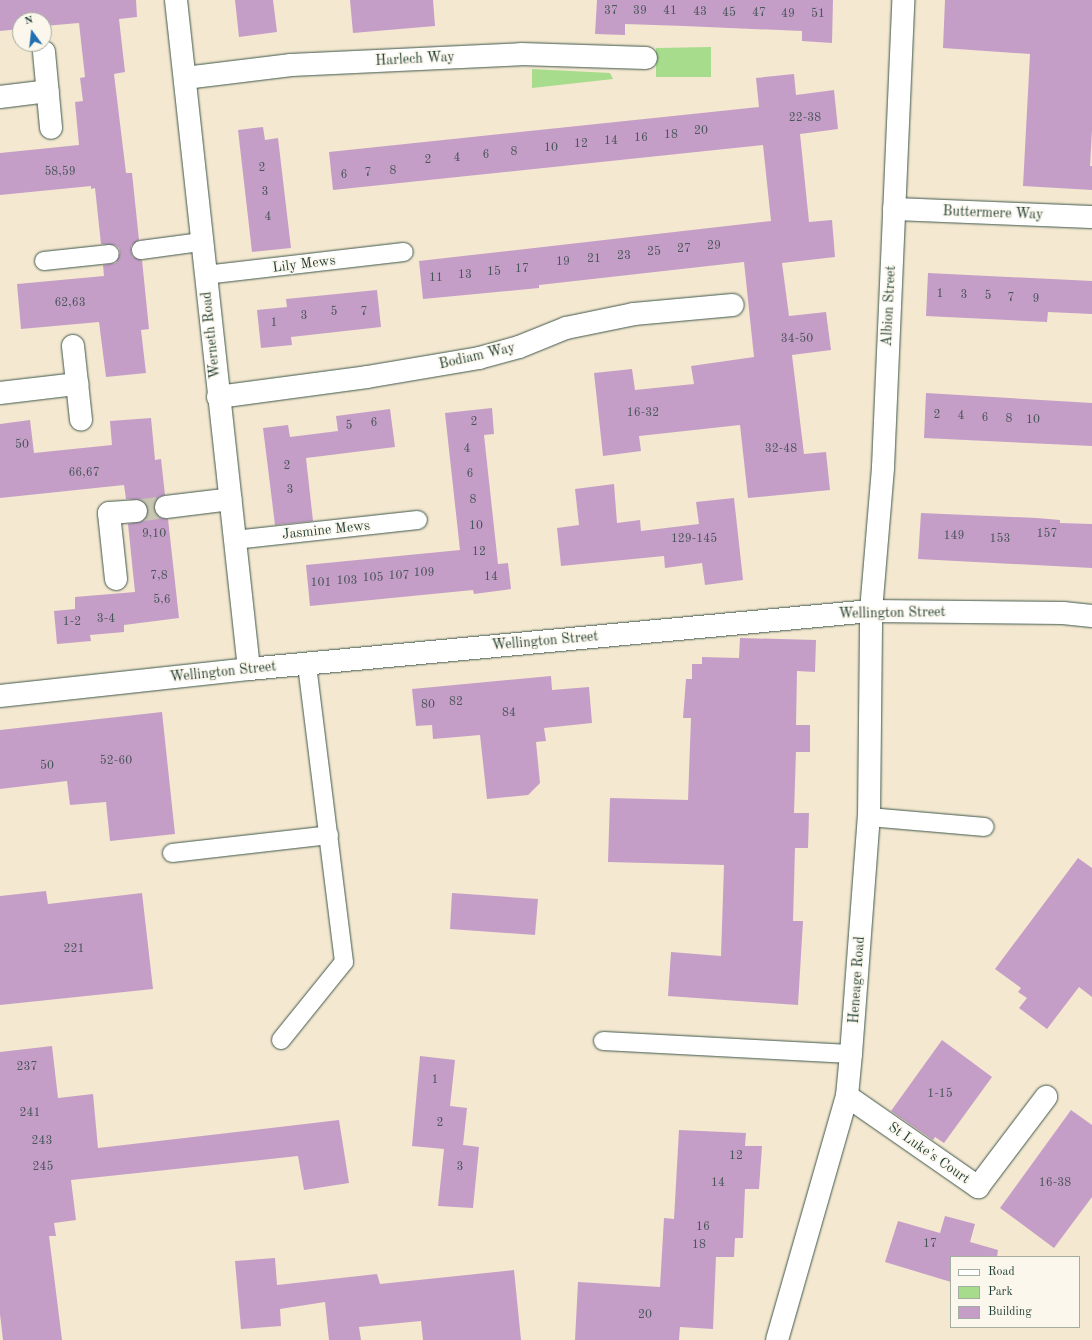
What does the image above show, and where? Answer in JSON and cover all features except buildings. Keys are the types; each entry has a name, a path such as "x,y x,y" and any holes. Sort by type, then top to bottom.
{"street":[{"name":"Werneth Road","path":"176,0 186,78 201,242 249,669"},
{"name":"Albion Street","path":"871,611 883,467 903,0"},
{"path":"44,52 51,128"},
{"name":"Harlech Way","path":"186,78 291,64 521,54 646,58"},
{"path":"0,97 48,91"},
{"name":"Buttermere Way","path":"894,209 1092,217"},
{"name":"Bodiam Way","path":"218,397 367,377 479,358 519,346 566,328 634,314 732,305"},
{"path":"73,346 81,420"},
{"path":"0,393 77,384"},
{"path":"166,507 231,499"},
{"path":"116,579 109,507 136,511"},
{"name":"Wellington Street","path":"0,696 249,669 871,611 1063,613 1092,616"},
{"name":"Heneage Road","path":"777,1340 847,1096 868,817 871,611"},
{"name":"St Luke's Court","path":"847,1096 978,1187 1046,1097"}],"lane":[{"path":"141,250 201,242"},
{"name":"Lily Mews","path":"205,275 404,252"},
{"path":"44,262 110,254"},
{"name":"Jasmine Mews","path":"234,540 418,520"},
{"path":"280,1040 344,962 307,664"},
{"path":"868,817 985,827"},
{"path":"172,853 329,835"},
{"path":"603,1041 851,1054"}],"green space":[{"path":"711,47 711,77 656,77 656,48"},
{"path":"532,69 610,73 613,79 532,88"}],"tunnel":[{"path":"136,511 166,507"}]}
